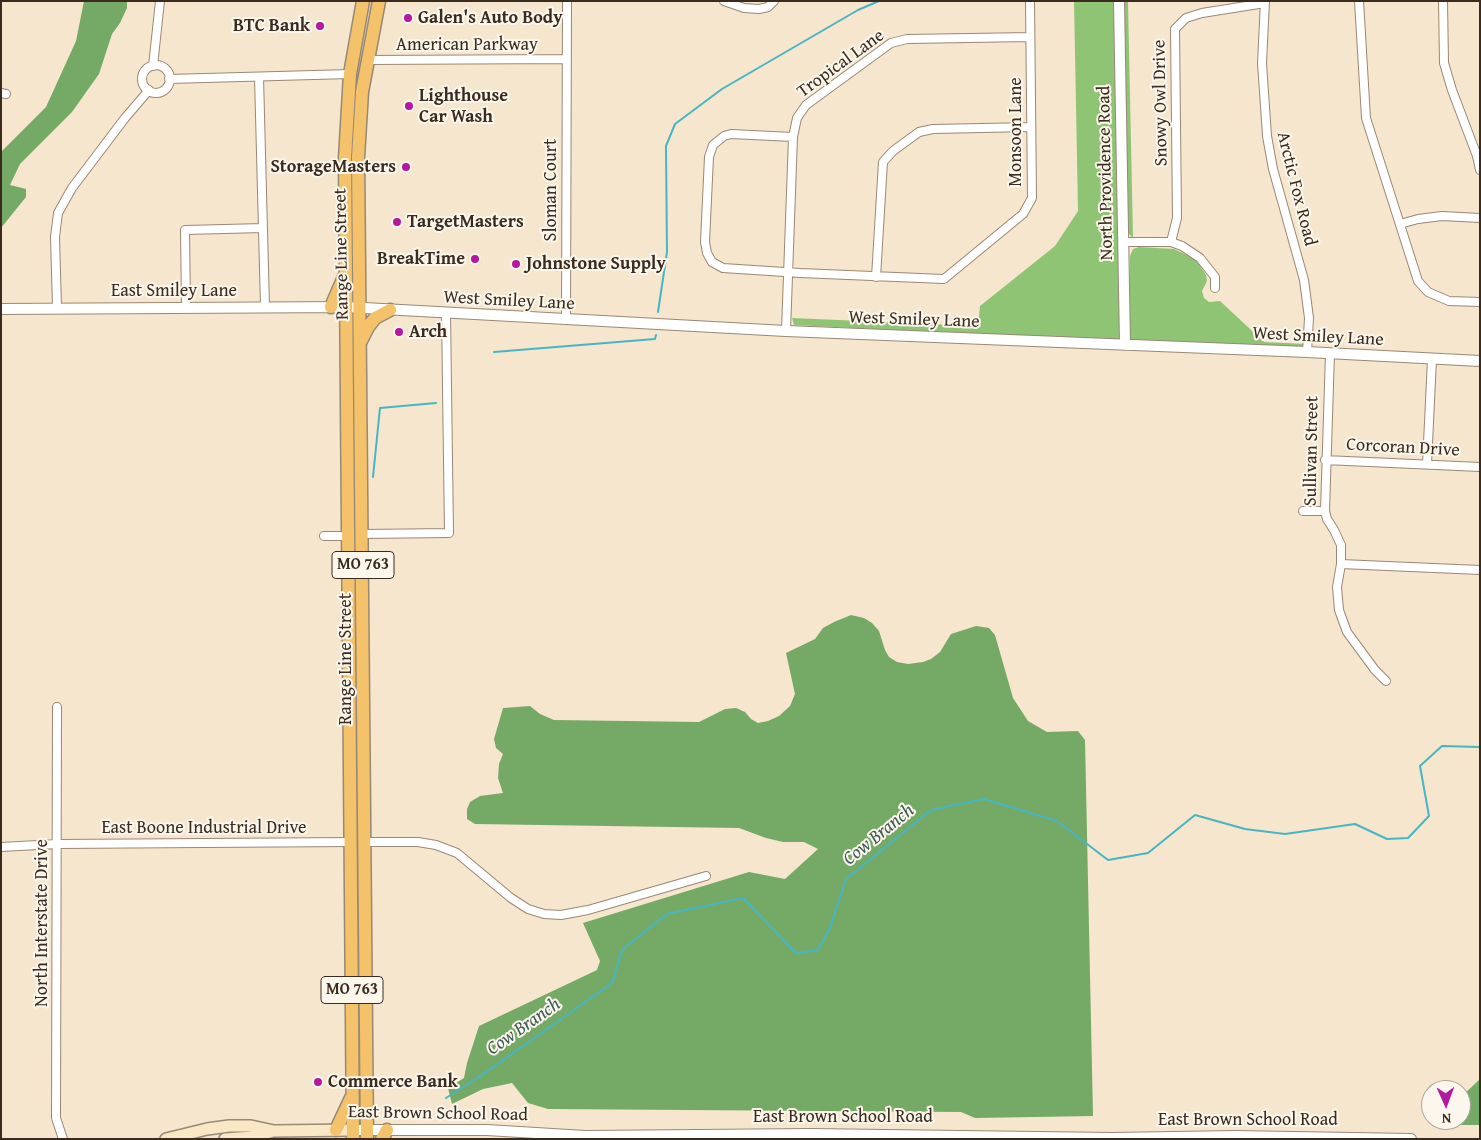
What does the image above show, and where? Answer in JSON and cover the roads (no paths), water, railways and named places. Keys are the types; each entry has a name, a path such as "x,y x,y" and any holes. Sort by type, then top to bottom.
{"main road":[{"path":"364,1 364,32 361,55 367,60"},
{"name":"Range Line Street","path":"353,1134 345,158 350,74 364,1"},
{"name":"Range Line Street","path":"367,1134 358,157 362,92 379,1"},
{"path":"350,74 355,77 354,99 359,129"},
{"path":"330,307 346,272"},
{"path":"360,343 375,318 390,310"},
{"path":"348,486 355,506 358,528 362,534"},
{"path":"348,536 355,547 356,567 363,592"},
{"path":"350,799 359,832 365,842"},
{"path":"351,842 356,848 365,904"},
{"path":"336,1130 353,1094"},
{"name":"East Brown School Road","path":"166,1139 229,1126 251,1126 274,1131 336,1130 353,1134"},
{"name":"East Brown School Road","path":"225,1139 253,1137 274,1131"}],"street":[{"path":"153,66 160,1"},
{"name":"Sloman Court","path":"566,320 567,1"},
{"path":"724,1 744,8 759,9 768,7 774,1"},
{"name":"Monsoon Lane","path":"794,137 731,134 724,136 713,145 709,157 705,242 706,253 712,262 723,268 789,273 944,279 1022,214 1032,198 1030,1"},
{"name":"North Providence Road","path":"1119,1 1125,345"},
{"path":"1359,1 1366,118 1418,281 1428,292 1449,301 1480,302"},
{"path":"1443,1 1444,63 1477,156 1480,170"},
{"name":"Snowy Owl Drive","path":"1171,242 1177,218 1176,30 1186,18 1202,13 1265,2"},
{"name":"Arctic Fox Road","path":"1265,2 1262,63 1267,136 1273,170 1304,280 1309,318 1307,352"},
{"name":"Tropical Lane","path":"786,331 794,137 797,118 806,104 891,43 907,39 1030,37"},
{"name":"American Parkway","path":"367,60 567,59"},
{"path":"158,65 164,67 169,74 169,79 169,83 163,90 153,92 145,87 142,76 149,67 158,65"},
{"path":"169,79 350,74"},
{"path":"259,77 265,307"},
{"path":"57,308 56,238 58,213 72,188 125,118 149,90"},
{"path":"876,277 883,162 892,151 918,132 934,129 1031,127"},
{"path":"1400,224 1418,219 1442,216 1480,218"},
{"path":"186,307 185,230 263,228"},
{"path":"1123,242 1171,242 1182,246 1200,258 1215,277 1215,288"},
{"name":"West Smiley Lane","path":"346,307 446,314 786,331 1307,352 1480,361"},
{"name":"East Smiley Lane","path":"1,309 346,307"},
{"path":"362,534 449,534 446,314"},
{"name":"Sullivan Street","path":"1330,353 1325,460 1325,511 1326,519 1341,545 1338,587 1340,610 1347,632 1371,665 1386,681"},
{"path":"1427,464 1432,359"},
{"name":"Corcoran Drive","path":"1325,460 1480,467"},
{"path":"1303,511 1325,511"},
{"path":"324,536 348,536"},
{"path":"1341,564 1480,570"},
{"name":"North Interstate Drive","path":"57,707 56,1118 63,1139"},
{"name":"East Boone Industrial Drive","path":"1,847 57,844 351,842"},
{"path":"365,842 418,842 450,850 457,853 511,898 528,909 544,914 561,915 588,910 706,876"},
{"name":"East Brown School Road","path":"353,1134 487,1130 585,1136 810,1134 986,1137 1411,1139"}],"waterway":[{"path":"658,312 667,252 666,146 675,124 722,89 858,10 879,1"},
{"path":"494,352 655,339 656,335"},
{"path":"373,477 380,408 436,403"},
{"name":"Cow Branch","path":"446,1098 482,1075 612,983 622,950 667,914 743,898 796,953 818,950 830,928 846,879 931,810 984,799 1057,821 1108,860 1148,853 1195,815 1245,829 1285,834 1355,824 1387,839 1408,838 1429,816 1420,766 1442,746 1480,747"}],"place":[{"name":"Galen's Auto Body","path":"408,18"},
{"name":"BTC Bank","path":"320,26"},
{"name":"Lighthouse Car Wash","path":"409,106"},
{"name":"StorageMasters","path":"406,167"},
{"name":"TargetMasters","path":"397,222"},
{"name":"BreakTime","path":"475,259"},
{"name":"Johnstone Supply","path":"516,264"},
{"name":"Arch","path":"399,332"},
{"name":"Commerce Bank","path":"318,1082"}]}
